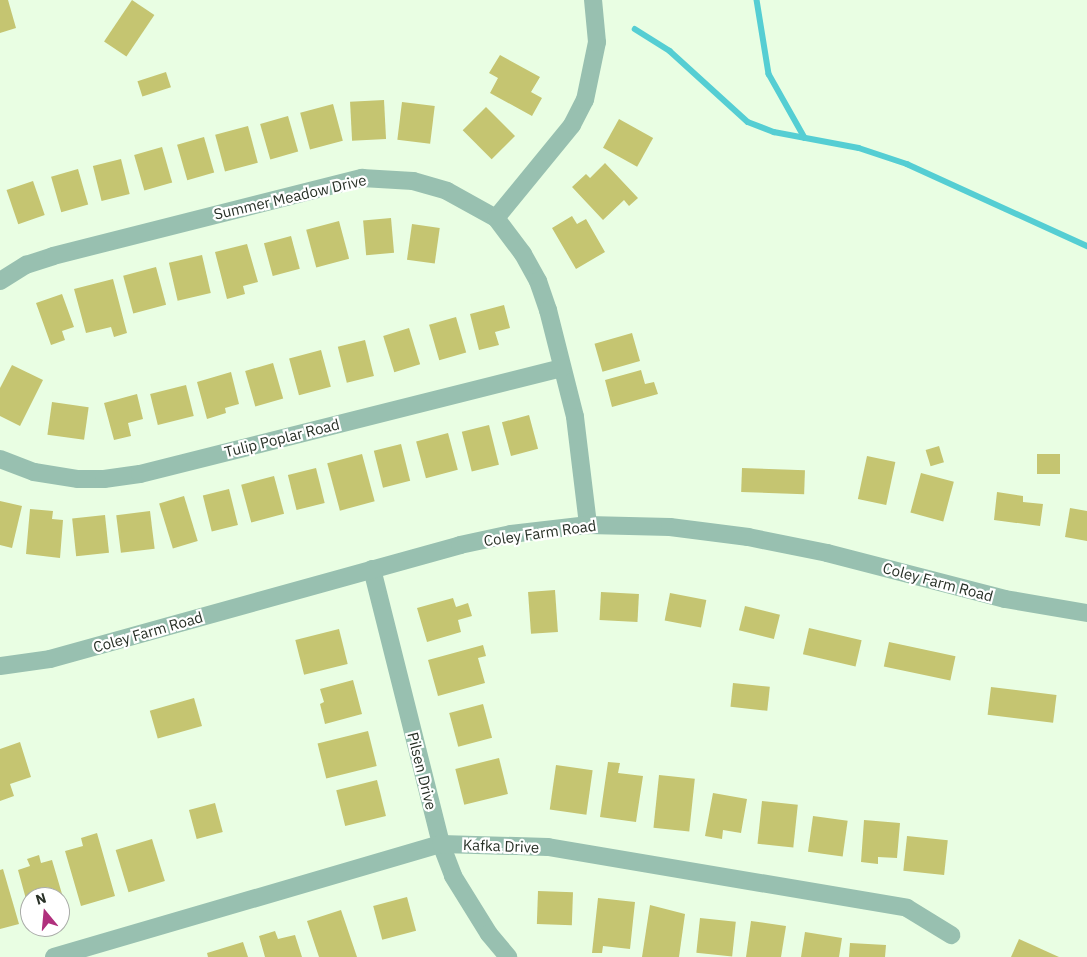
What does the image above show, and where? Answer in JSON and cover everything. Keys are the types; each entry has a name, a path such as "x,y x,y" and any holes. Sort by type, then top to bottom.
{"street":[{"path":"496,218 572,125 586,100 597,42 593,0"},
{"name":"Summer Meadow Drive","path":"0,281 26,265 53,256 362,178 394,178 430,185 465,200 496,218 523,254 538,281 562,368 581,448 588,525"},
{"name":"Tulip Poplar Road","path":"0,459 34,472 78,479 104,479 140,474 562,368"},
{"name":"Coley Farm Road","path":"0,666 50,659 372,569 511,534 588,525 670,526 748,537 827,552 1005,599 1087,613"},
{"name":"Pilsen Drive","path":"372,569 441,844 453,876 489,934 508,957"},
{"name":"Kafka Drive","path":"54,957 441,844 548,847 907,908 951,935"}],"building":[{"path":"0,0 8,0 16,28 0,33"},
{"path":"132,0 154,15 126,57 104,41"},
{"path":"500,55 540,77 531,92 542,98 532,116 490,93 498,78 489,73"},
{"path":"166,72 171,87 142,96 137,81"},
{"path":"384,100 386,139 352,141 350,102"},
{"path":"402,102 435,106 430,144 397,140"},
{"path":"333,104 343,141 310,150 300,113"},
{"path":"486,107 515,136 492,159 463,130"},
{"path":"288,116 298,152 270,160 260,124"},
{"path":"619,119 653,138 637,167 603,148"},
{"path":"248,126 258,163 225,172 215,135"},
{"path":"204,137 214,173 187,180 177,145"},
{"path":"162,147 172,183 144,191 134,155"},
{"path":"121,159 130,194 102,201 93,166"},
{"path":"605,163 638,198 629,206 624,200 603,220 572,187 586,174 590,178"},
{"path":"78,169 88,205 61,212 51,177"},
{"path":"33,181 45,215 18,224 7,190"},
{"path":"572,216 577,224 586,219 605,252 576,269 552,228"},
{"path":"391,218 394,253 366,255 363,220"},
{"path":"339,221 349,259 316,267 306,230"},
{"path":"412,224 440,228 435,264 407,260"},
{"path":"291,236 300,269 273,276 264,243"},
{"path":"247,244 258,282 243,286 245,294 227,299 215,252"},
{"path":"202,255 211,293 178,301 169,263"},
{"path":"156,267 166,305 133,313 123,276"},
{"path":"113,279 127,333 114,337 111,327 86,333 74,289"},
{"path":"62,294 74,327 62,331 65,340 51,345 36,303"},
{"path":"504,305 510,328 495,332 499,345 479,350 470,314"},
{"path":"456,317 466,353 439,360 429,325"},
{"path":"409,328 420,364 394,372 383,336"},
{"path":"632,333 640,361 603,372 595,344"},
{"path":"365,340 374,376 347,383 338,347"},
{"path":"321,350 331,387 299,395 289,359"},
{"path":"273,363 283,399 255,407 245,371"},
{"path":"12,365 43,380 20,426 0,416 0,388"},
{"path":"641,370 645,384 654,382 658,394 612,407 605,380"},
{"path":"231,372 239,404 225,408 226,413 207,419 197,382"},
{"path":"186,385 194,416 158,425 150,394"},
{"path":"137,394 143,419 128,423 131,436 114,440 104,403"},
{"path":"52,402 89,407 84,440 47,435"},
{"path":"529,415 538,449 511,456 502,422"},
{"path":"489,425 499,465 472,472 462,432"},
{"path":"448,433 458,470 426,478 416,442"},
{"path":"401,444 410,481 383,488 374,451"},
{"path":"939,446 944,462 931,466 926,450"},
{"path":"362,454 375,501 340,511 327,463"},
{"path":"1037,454 1060,454 1060,474 1037,474"},
{"path":"867,456 895,462 886,505 858,499"},
{"path":"316,468 325,503 297,510 288,475"},
{"path":"742,468 805,470 804,494 741,492"},
{"path":"921,473 954,482 943,521 910,513"},
{"path":"274,476 284,514 251,522 241,485"},
{"path":"229,489 238,525 212,531 203,496"},
{"path":"997,492 1023,496 1023,502 1043,504 1040,526 994,520"},
{"path":"184,496 198,541 173,549 159,504"},
{"path":"0,501 22,506 12,548 0,545"},
{"path":"1070,508 1087,511 1087,541 1065,537"},
{"path":"30,509 53,511 52,519 63,520 60,558 26,554"},
{"path":"150,511 155,549 121,553 116,515"},
{"path":"105,515 109,553 76,556 72,518"},
{"path":"555,590 558,632 531,634 528,592"},
{"path":"601,592 639,594 637,622 600,620"},
{"path":"670,593 706,600 701,628 665,620"},
{"path":"453,598 456,607 468,603 472,616 458,620 461,632 427,642 417,608"},
{"path":"745,606 780,615 774,639 739,630"},
{"path":"809,628 862,640 856,666 803,654"},
{"path":"339,629 348,664 304,675 295,640"},
{"path":"889,642 956,656 950,681 884,666"},
{"path":"483,645 486,656 478,658 485,683 438,696 428,660"},
{"path":"353,680 362,714 325,724 320,704 324,702 320,689"},
{"path":"733,683 770,687 767,711 730,707"},
{"path":"991,687 1057,695 1053,723 988,715"},
{"path":"194,698 202,726 158,739 150,711"},
{"path":"483,704 492,738 458,747 449,713"},
{"path":"368,731 377,766 326,779 318,744"},
{"path":"20,742 31,777 10,784 14,796 0,801 0,749"},
{"path":"499,758 508,794 464,805 455,769"},
{"path":"608,762 620,763 618,773 643,776 636,822 600,817"},
{"path":"556,765 593,770 586,815 550,810"},
{"path":"659,775 695,779 689,831 653,828"},
{"path":"377,780 386,816 345,826 336,790"},
{"path":"713,793 747,799 741,833 723,830 722,839 705,836"},
{"path":"762,801 798,805 793,848 758,844"},
{"path":"215,803 223,832 197,839 189,810"},
{"path":"813,816 848,821 843,857 808,852"},
{"path":"864,820 900,823 897,858 878,857 878,864 861,862"},
{"path":"97,833 115,896 81,906 65,851 83,846 81,838"},
{"path":"907,836 948,840 944,875 903,871"},
{"path":"152,839 165,881 129,892 116,850"},
{"path":"39,855 41,863 52,860 60,887 23,887 18,870 30,866 27,859"},
{"path":"3,869 19,924 0,929 0,870"},
{"path":"538,891 573,892 572,925 537,924"},
{"path":"407,897 416,931 382,940 373,906"},
{"path":"598,898 635,902 630,949 603,946 602,953 592,953"},
{"path":"650,905 685,914 679,957 642,957"},
{"path":"341,910 357,957 319,957 307,921"},
{"path":"700,918 736,922 732,957 696,953"},
{"path":"751,921 786,926 781,957 746,957"},
{"path":"275,931 278,939 295,935 302,957 265,957 259,936"},
{"path":"805,932 842,938 839,957 801,957"},
{"path":"1019,939 1059,957 1011,957"},
{"path":"243,942 248,957 208,957 207,953"},
{"path":"850,943 886,945 885,957 849,957"}],"waterway":[{"path":"757,0 769,74 805,138"},
{"path":"635,29 670,51 748,122 774,132 859,148 907,164 1087,246"}]}
